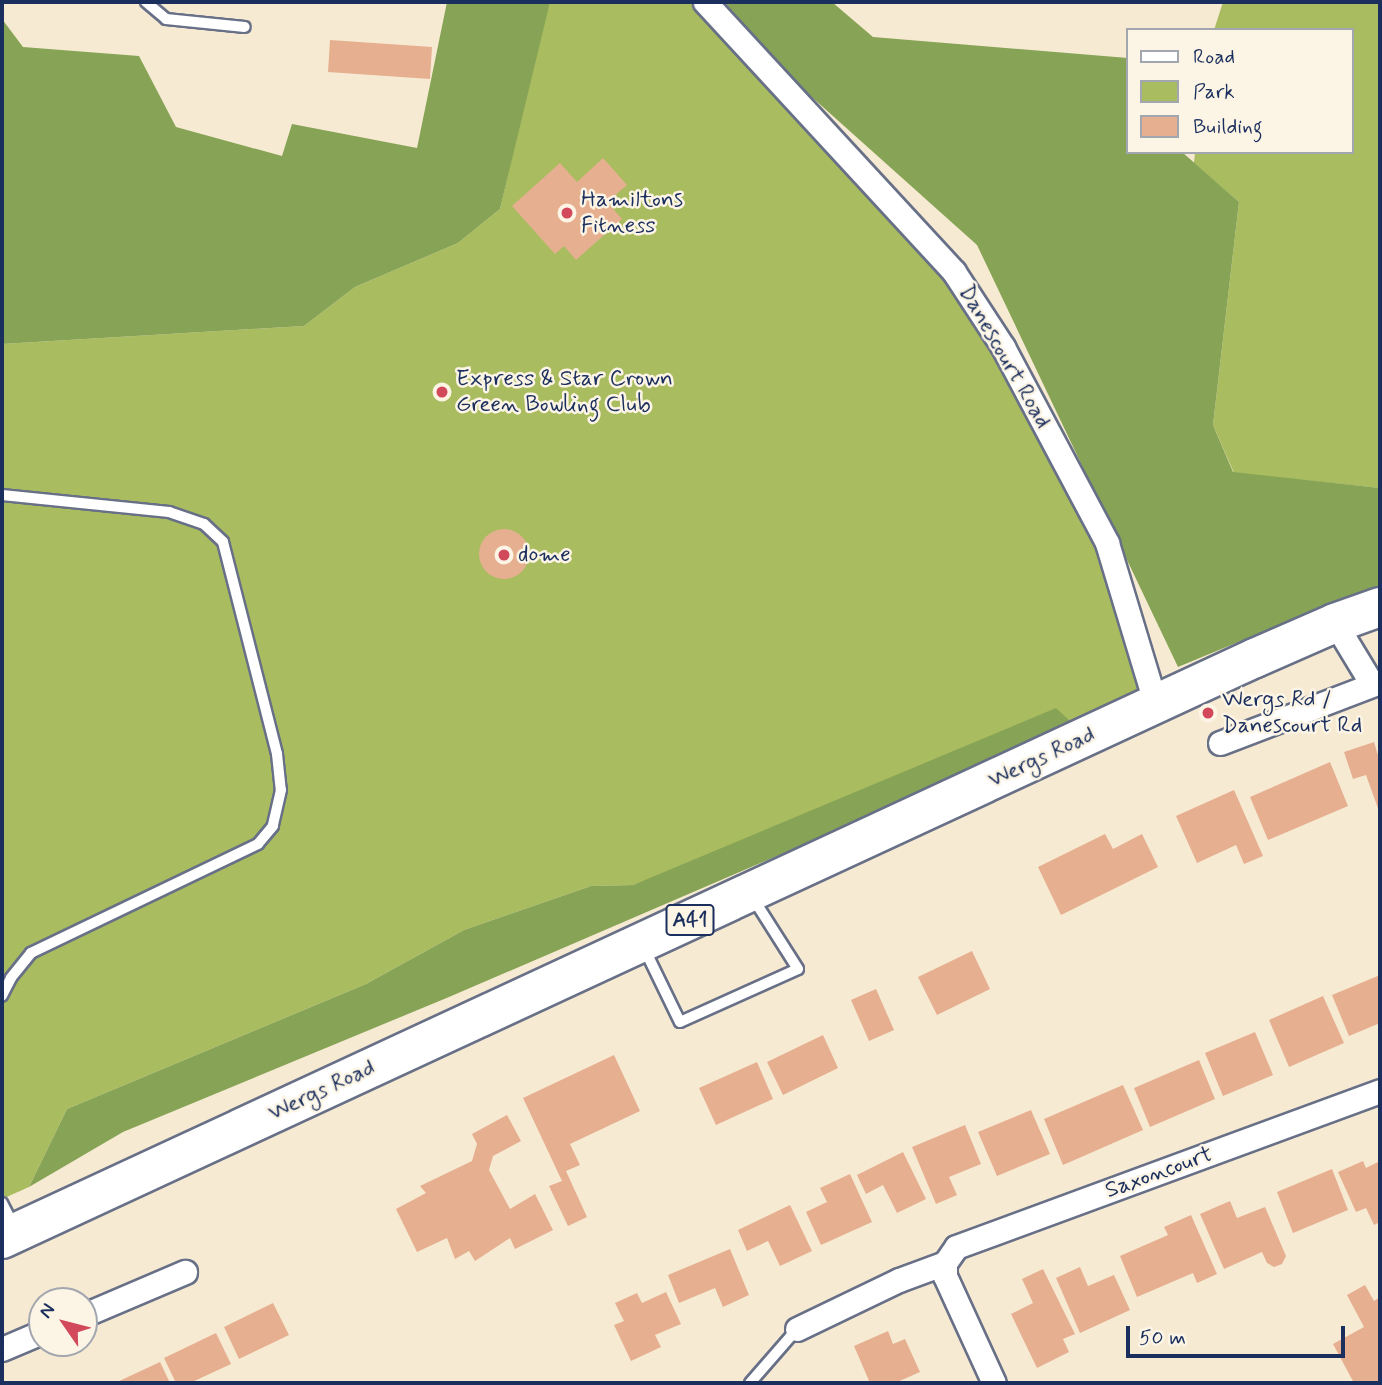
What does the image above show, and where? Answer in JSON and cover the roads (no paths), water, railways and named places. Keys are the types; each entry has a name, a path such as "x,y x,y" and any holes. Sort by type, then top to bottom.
{"highway":[{"name":"Wergs Road","path":"7,1225 641,943 1335,623 1380,607"}],"street":[{"name":"Danescourt Road","path":"705,2 954,272 1003,347 1107,543 1156,705"},
{"path":"1220,744 1376,683 1335,623"},
{"name":"Saxoncourt","path":"946,1264 956,1247 1380,1091"},
{"path":"797,1329 899,1280 946,1264 945,1276 994,1383"},
{"path":"98,1309 185,1272"},
{"path":"2,1349 28,1338"}],"lane":[{"path":"146,2 166,19 245,26"},
{"path":"2,495 169,512 204,524 223,542 276,754 281,790 273,826 258,844 31,953 11,978 2,996"},
{"path":"641,943 680,1022 798,969 749,893"},
{"path":"750,1383 797,1329"}],"place":[{"name":"Hamiltons Fitness","path":"567,213"},
{"name":"Express & Star Crown Green Bowling Club","path":"442,392"},
{"name":"dome","path":"504,555"},
{"name":"Wergs Rd / Danescourt Rd","path":"1208,713"}]}
